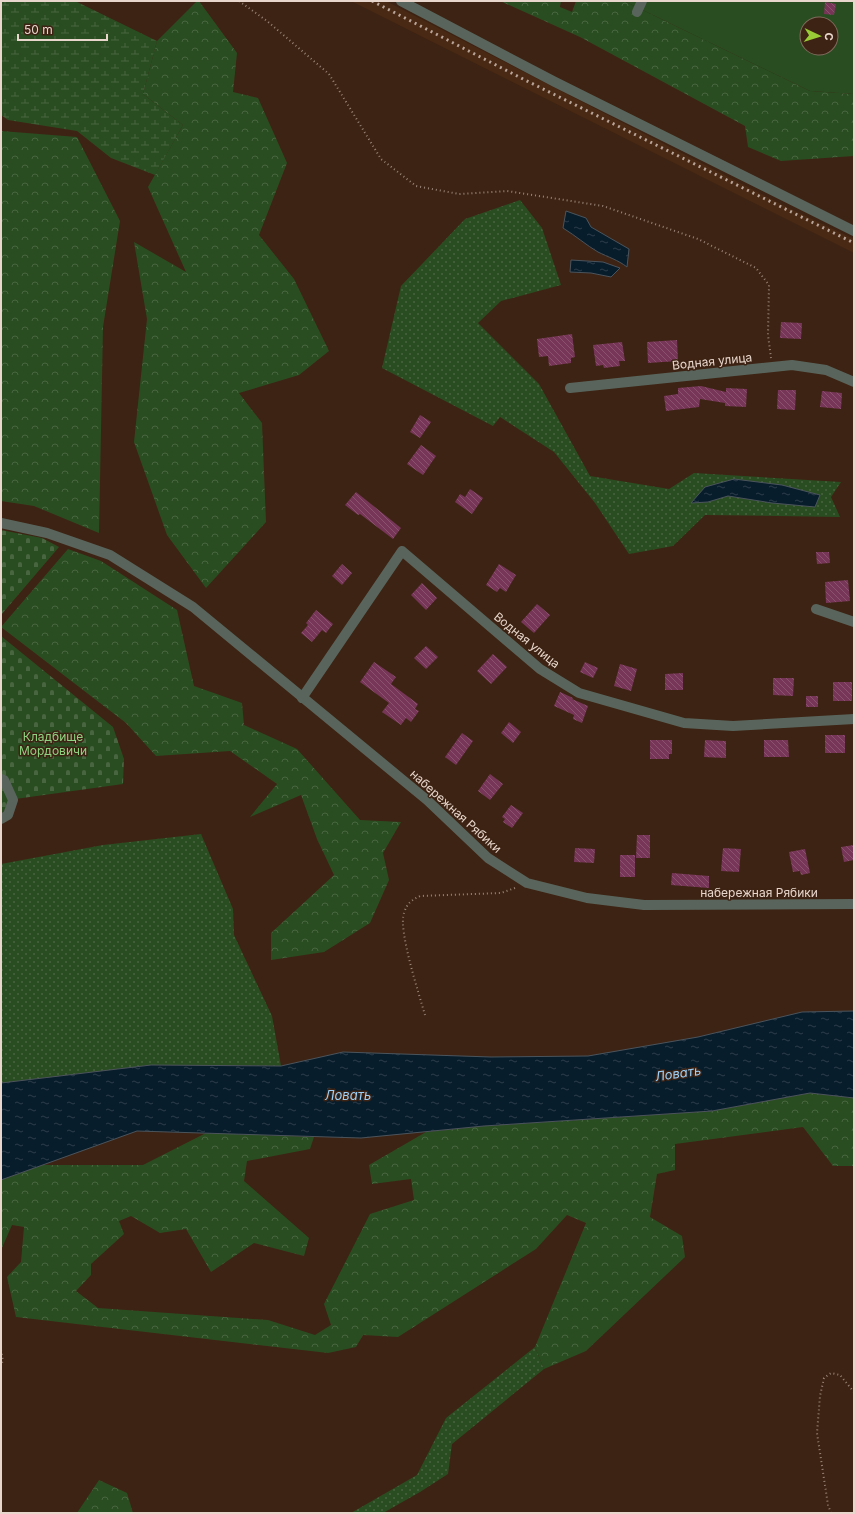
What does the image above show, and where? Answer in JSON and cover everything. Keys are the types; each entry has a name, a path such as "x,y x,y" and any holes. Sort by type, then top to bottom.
{"street":[{"path":"401,1 556,82 854,231"},
{"path":"637,12 642,1"},
{"name":"Водная улица","path":"570,388 792,365 826,370 854,382"},
{"name":"набережная Рябики","path":"1,523 47,533 110,555 193,607 427,800 488,858 527,883 587,898 644,905 854,904"},
{"name":"Водная улица","path":"302,698 402,551 540,669 579,694 684,723 733,726 854,719"},
{"path":"816,609 854,622"},
{"path":"1,779 4,780 12,800 8,814 1,818"}],"path":[{"path":"239,1 267,21 329,74 381,159 416,186 459,194 507,191 603,206 698,239 756,268 769,284 768,335 772,368"},
{"path":"425,1015 403,932 404,913 410,901 420,896 501,892 527,883"},
{"path":"1,1350 3,1361 1,1364"},
{"path":"831,1513 828,1505 817,1433 820,1396 824,1378 831,1373 840,1375 854,1392"}],"shaded area":[{"path":"351,1 386,1 787,207 854,239 854,253"}],"green space":[{"path":"1,1 75,1 157,41 143,94 183,125 155,175 111,158 77,131 8,120 1,115"},
{"path":"197,1 199,1 237,53 233,92 258,98 287,163 259,235 294,279 329,351 299,375 239,393 262,423 266,522 206,588 167,535 134,442 147,319 134,242 186,272 148,187 183,125 143,94 157,41"},
{"path":"500,1 561,1 560,7 572,12 576,1 624,1 810,91 854,94 854,156 781,161 748,147 745,126 580,37"},
{"path":"624,1 854,1 854,94 810,91"},
{"path":"1,131 77,137 120,221 103,327 99,533 34,506 1,501"},
{"path":"520,200 542,228 561,285 501,301 478,323 539,384 590,476 669,489 694,473 841,482 831,497 840,517 705,515 673,546 629,554 595,503 554,452 500,417 493,426 382,368 401,286 465,219"},
{"path":"1,530 42,538 59,547 1,615"},
{"path":"68,549 101,561 177,610 194,686 242,703 244,725 297,749 360,820 401,822 383,853 389,880 370,923 324,952 271,960 271,933 334,875 317,839 301,795 250,817 277,784 230,751 156,756 126,723 1,627"},
{"name":"Кладбище Мордовичи","path":"1,636 113,727 124,759 123,784 8,800 4,812 1,813"},
{"path":"201,834 233,909 234,935 272,1016 281,1066 151,1065 1,1083 1,864 103,845"},
{"path":"810,1093 854,1098 854,1166 833,1166 803,1127 675,1144 675,1170 657,1174 650,1217 682,1236 685,1257 586,1351 544,1369 535,1347 586,1223 567,1215 536,1249 398,1337 363,1335 356,1347 328,1353 16,1317 7,1277 21,1262 24,1227 12,1225 1,1250 1,1180 42,1165 143,1165 206,1133 314,1137 310,1149 247,1161 244,1181 309,1238 304,1256 254,1243 211,1272 186,1229 160,1233 131,1216 119,1221 124,1234 91,1264 91,1275 76,1291 98,1308 268,1320 315,1335 331,1325 324,1304 370,1214 414,1200 411,1179 372,1184 369,1165 426,1132 484,1126 712,1111"},
{"path":"535,1347 544,1369 452,1444 448,1474 383,1513 351,1513 417,1475 446,1418"},
{"path":"99,1480 127,1493 133,1513 77,1513"}],"water":[{"path":"566,211 586,218 591,227 629,249 627,267 617,260 598,252 563,228"},
{"path":"571,260 603,262 620,268 611,277 591,273 570,272"},
{"path":"734,479 782,485 820,495 815,507 772,503 728,496 708,502 691,503 705,487"},
{"name":"Ловать","path":"854,1011 854,1098 810,1093 712,1111 484,1126 361,1138 137,1131 1,1180 1,1083 151,1065 281,1066 343,1052 491,1057 588,1056 698,1037 802,1012"}],"building":[{"path":"825,2 836,4 834,15 824,14"},
{"path":"781,322 802,323 801,339 780,338"},
{"path":"572,334 575,357 571,358 571,363 549,366 548,356 539,357 537,339"},
{"path":"677,340 678,361 648,363 647,342"},
{"path":"622,342 625,361 619,361 620,366 604,368 603,365 596,366 593,345"},
{"path":"701,386 726,392 726,388 747,389 746,407 725,406 725,403 700,399 699,407 666,411 664,396 678,394 678,388"},
{"path":"778,390 796,390 795,410 777,409"},
{"path":"822,391 842,393 841,409 820,407"},
{"path":"420,415 431,422 420,438 410,432"},
{"path":"421,445 436,456 423,475 407,464"},
{"path":"470,489 483,498 472,514 455,502 460,494 465,497"},
{"path":"356,492 401,528 393,539 360,514 358,515 345,505"},
{"path":"816,552 829,552 830,563 817,564"},
{"path":"342,564 352,573 342,585 332,576"},
{"path":"499,564 516,575 506,592 500,588 497,592 486,585"},
{"path":"848,580 850,601 826,603 825,582"},
{"path":"422,583 437,598 426,610 411,595"},
{"path":"537,604 550,615 534,633 521,622"},
{"path":"316,610 333,624 326,633 322,630 312,642 301,633 308,625 306,623"},
{"path":"426,646 438,657 426,669 414,658"},
{"path":"493,654 507,667 491,684 477,671"},
{"path":"374,662 396,677 391,684 418,704 415,709 419,711 411,722 406,718 401,725 382,712 389,703 360,682"},
{"path":"585,662 598,668 593,678 580,672"},
{"path":"620,664 637,669 631,691 614,686"},
{"path":"683,673 683,690 665,690 665,674"},
{"path":"773,678 794,678 793,696 773,695"},
{"path":"833,682 852,682 852,701 833,701"},
{"path":"560,692 588,706 582,723 573,719 574,715 554,706"},
{"path":"806,696 818,696 818,707 806,707"},
{"path":"509,722 521,732 513,743 501,733"},
{"path":"462,733 473,741 456,765 445,757"},
{"path":"825,735 845,735 845,753 825,753"},
{"path":"650,740 672,740 672,754 669,754 669,759 650,759"},
{"path":"705,740 726,741 726,758 704,757"},
{"path":"764,740 788,740 789,757 764,757"},
{"path":"490,774 503,784 490,800 478,791"},
{"path":"511,805 523,813 512,828 503,822 505,819 502,817"},
{"path":"637,835 650,835 650,858 636,858"},
{"path":"854,845 854,860 844,862 841,847"},
{"path":"575,848 595,849 594,863 574,862"},
{"path":"723,848 741,849 739,872 721,871"},
{"path":"805,849 810,873 801,875 800,871 793,872 789,852"},
{"path":"620,855 635,855 635,877 620,877"},
{"path":"672,873 709,876 709,888 671,885"}],"railway":[{"path":"372,1 525,80 854,243"}]}
